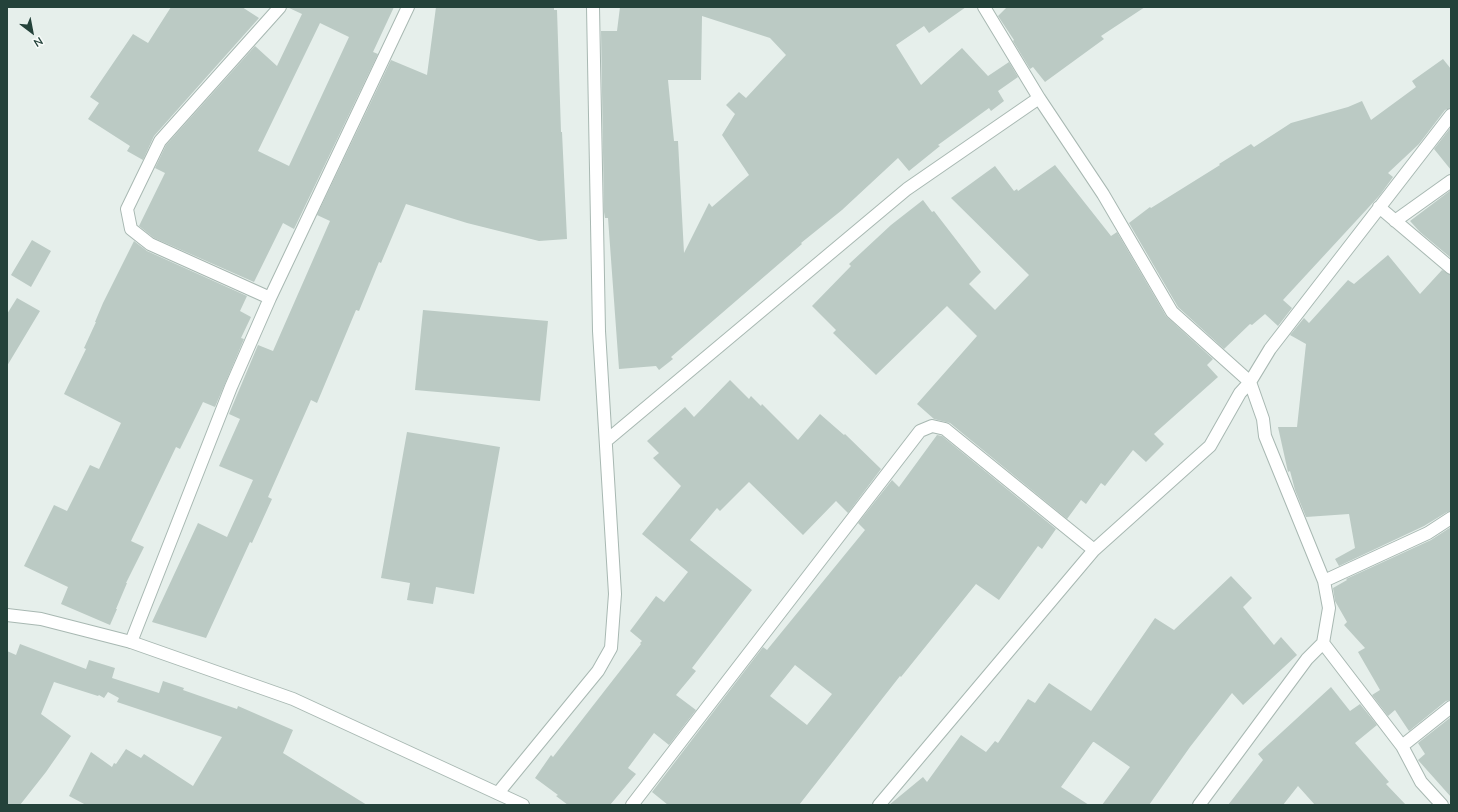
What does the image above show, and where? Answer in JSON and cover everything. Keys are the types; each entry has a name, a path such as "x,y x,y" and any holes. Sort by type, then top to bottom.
{"street":[{"path":"270,298 150,244 131,230 127,209 160,142 280,7"},
{"path":"131,642 231,387 270,298 408,7"},
{"path":"498,793 598,670 611,648 614,594 599,331 593,7"},
{"path":"984,7 1039,98 1102,194 1172,312 1250,382 1263,419 1265,436 1324,581 1329,608 1323,643 1307,659 1199,805"},
{"path":"606,441 907,189 1039,98"},
{"path":"879,805 1094,550 1210,446 1240,393 1250,382 1270,348 1451,115"},
{"path":"1395,221 1451,181"},
{"path":"1379,207 1451,268"},
{"path":"632,805 920,431 932,426 945,429 1094,550"},
{"path":"1324,581 1428,533 1451,518"},
{"path":"7,615 41,619 131,642 293,699 523,805"},
{"path":"1323,643 1402,746 1421,782 1442,805"},
{"path":"1402,746 1451,707"}],"building":[{"path":"171,7 242,7 259,18 154,136 143,160 127,151 130,146 88,119 99,103 90,97 133,34 148,43"},
{"path":"287,7 394,7 373,52 378,54 294,229 283,223 254,282 154,238 139,226 165,173 155,168 166,145 255,46 277,66 302,14","holes":["320,23 349,37 289,166 258,151"]},
{"path":"436,7 554,7 554,10 557,10 561,132 567,239 539,241 467,223 406,204 381,263 379,262 359,311 356,310 317,403 311,400 268,497 272,499 252,543 250,542 206,638 152,622 198,523 227,537 253,480 219,466 240,419 229,414 258,345 273,351 330,221 317,215 391,60 427,75"},
{"path":"620,7 966,7 929,33 924,26 896,45 921,85 962,48 988,76 1009,62 1018,77 998,91 1004,101 991,111 989,108 938,145 940,146 909,171 898,158 842,210 801,243 802,244 671,357 673,359 659,370 656,366 619,369 608,218 605,218 604,212 601,31 617,31","holes":["702,16 770,38 786,55 746,98 739,92 726,105 735,114 722,135 749,175 712,207 709,203 684,253 678,141 674,141 668,80 701,80"]},
{"path":"1007,7 1145,7 1101,36 1104,39 1045,82 1033,67 1030,69 1013,41 1014,40 998,16"},
{"path":"1443,59 1451,69 1451,108 1445,110 1419,144 1388,173 1393,177 1380,195 1283,300 1292,308 1278,326 1265,314 1252,325 1250,324 1224,349 1178,307 1129,223 1150,207 1151,208 1220,165 1219,164 1251,144 1254,147 1291,123 1348,107 1362,101 1371,120 1416,87 1412,81"},
{"path":"1451,127 1451,170 1434,149"},
{"path":"1055,165 1111,236 1117,232 1166,316 1213,359 1207,365 1218,377 1154,434 1164,444 1146,462 1133,450 1105,486 1101,483 1086,504 1081,500 1067,519 950,423 934,419 917,404 977,336 947,306 876,375 833,333 836,330 812,306 851,266 849,264 891,225 923,200 932,212 934,211 981,272 969,284 995,310 1029,275 951,198 995,166 1014,191 1017,189 1018,191"},
{"path":"1451,190 1451,258 1420,232 1410,221"},
{"path":"32,240 51,251 31,287 11,275"},
{"path":"134,241 147,251 247,296 240,311 251,317 241,338 244,339 215,407 203,402 180,449 176,447 131,541 144,547 126,583 110,625 61,604 68,587 24,566 54,505 67,511 90,465 99,469 121,423 64,394 86,349 84,348 103,303"},
{"path":"1388,255 1420,294 1442,270 1451,275 1451,511 1424,526 1339,566 1335,559 1355,548 1349,514 1306,517 1295,490 1290,471 1288,472 1278,427 1297,427 1306,344 1290,335 1304,318 1309,323 1348,280 1354,284"},
{"path":"17,298 40,311 7,366 7,314"},
{"path":"423,310 548,321 540,401 415,390"},
{"path":"730,380 749,399 751,396 761,406 762,404 798,440 820,414 844,435 845,434 881,469 848,513 836,501 803,535 749,482 720,511 717,508 690,540 752,590 692,668 696,671 676,695 696,710 669,745 654,733 628,768 636,774 610,805 568,805 556,796 558,795 535,778 551,755 553,757 641,644 640,643 642,641 630,631 656,596 664,602 688,572 642,534 681,486 653,458 659,453 647,441 685,407 694,417"},
{"path":"407,432 500,447 474,594 436,587 433,604 407,600 410,583 381,578"},
{"path":"937,435 942,436 1056,529 1042,549 1038,546 999,600 976,584 901,677 900,676 799,805 668,805 652,792 763,647 767,650 865,530 858,523 892,480 899,487","holes":["795,665 832,694 807,725 770,696"]},
{"path":"1451,527 1451,700 1446,701 1409,731 1395,710 1388,716 1372,695 1380,690 1358,652 1365,648 1344,625 1347,622 1335,601 1333,588 1347,580 1346,579 1431,540"},
{"path":"1231,576 1252,598 1243,607 1274,645 1281,637 1297,655 1243,705 1232,693 1190,747 1149,805 1102,805 1130,767 1093,742 1061,787 1089,805 889,805 923,777 927,782 961,735 986,752 995,741 998,743 1028,699 1035,703 1049,683 1091,711 1155,618 1174,630"},
{"path":"20,644 86,669 89,660 115,668 112,678 159,693 163,681 184,688 183,690 237,709 238,706 293,730 283,753 367,805 86,805 69,796 91,752 112,767 114,763 116,764 126,749 141,758 144,754 193,786 222,737 117,702 119,698 108,692 104,698 99,695 98,696 54,682 41,714 71,736 46,772 20,805 7,805 7,651 16,655"},
{"path":"1331,687 1350,711 1360,704 1377,725 1355,743 1389,782 1386,784 1406,805 1315,805 1298,786 1283,805 1228,805 1263,760 1258,754"},
{"path":"1451,717 1451,797 1418,760 1425,754 1418,743"}]}
